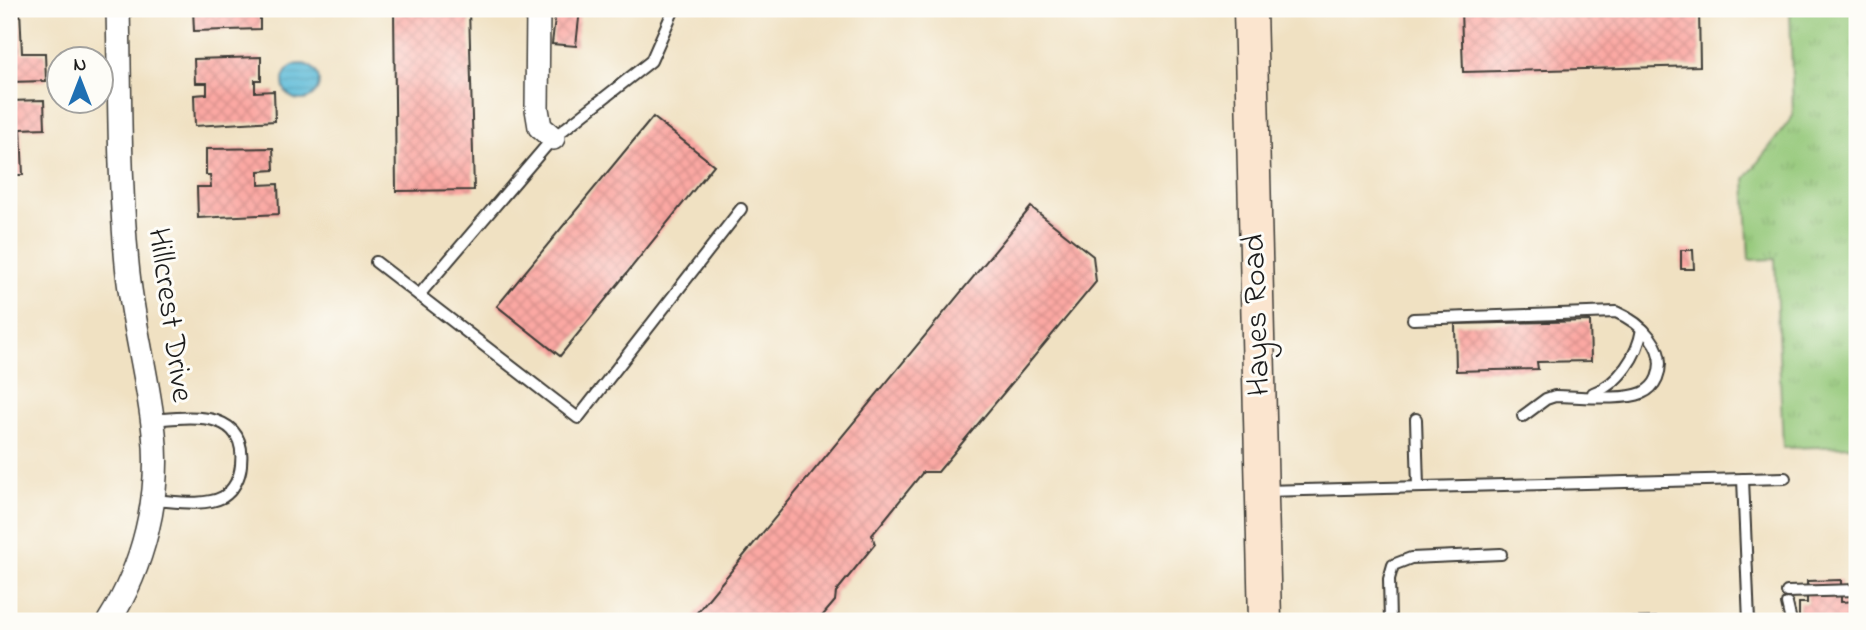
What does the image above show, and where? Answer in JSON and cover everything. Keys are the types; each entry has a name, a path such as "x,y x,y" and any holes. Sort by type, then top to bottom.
{"street":[{"name":"Hillcrest Drive","path":"108,621 136,567 152,500 155,460 152,420 129,290 123,221 118,9"},
{"path":"538,9 537,109 540,127 553,138"},
{"name":"Hayes Road","path":"1250,9 1264,491 1265,621"}],"lane":[{"path":"419,295 553,138 651,61 674,9"},
{"path":"376,262 578,418 741,209"},
{"path":"1413,319 1603,311 1629,318 1642,329 1658,350 1660,367 1655,383 1641,394 1546,399 1523,416"},
{"path":"1584,396 1602,390 1622,371 1637,350 1642,329"},
{"path":"152,420 192,417 225,424 235,432 242,453 236,483 222,497 196,502 152,500"},
{"path":"1416,419 1418,487"},
{"path":"1264,491 1785,478"},
{"path":"1743,479 1749,621"},
{"path":"1390,621 1389,579 1393,565 1411,558 1501,554"},
{"path":"1791,621 1787,598 1857,590"}],"green space":[{"path":"1790,9 1857,9 1857,446 1783,448 1775,259 1749,260 1745,179 1793,116"}],"water":[{"path":"301,64 314,69 319,82 314,95 301,100 288,95 283,82 288,69"}],"building":[{"path":"9,9 20,9 22,53 45,53 46,81 9,82"},
{"path":"193,9 260,9 260,29 194,31"},
{"path":"394,9 469,9 474,190 396,191"},
{"path":"556,9 580,9 576,46 552,44"},
{"path":"1461,9 1699,9 1700,66 1463,72"},
{"path":"261,57 261,80 255,80 255,92 274,91 275,121 195,126 194,95 207,94 207,83 195,83 194,59"},
{"path":"44,100 45,128 21,129 23,175 9,175 9,101"},
{"path":"653,117 714,165 560,356 497,306"},
{"path":"273,148 274,170 259,171 259,185 278,184 279,214 198,218 197,187 211,187 210,175 206,175 206,149"},
{"path":"1031,207 1093,256 1096,282 938,472 923,472 872,535 875,544 836,592 835,601 818,621 690,621"},
{"path":"1681,250 1693,250 1694,269 1681,269"},
{"path":"1590,321 1591,361 1537,362 1538,369 1456,371 1455,324"},
{"path":"1841,580 1841,602 1857,601 1857,621 1799,621 1799,603 1807,603 1807,581"},
{"path":"1661,617 1661,621 1624,621 1624,618"}]}
